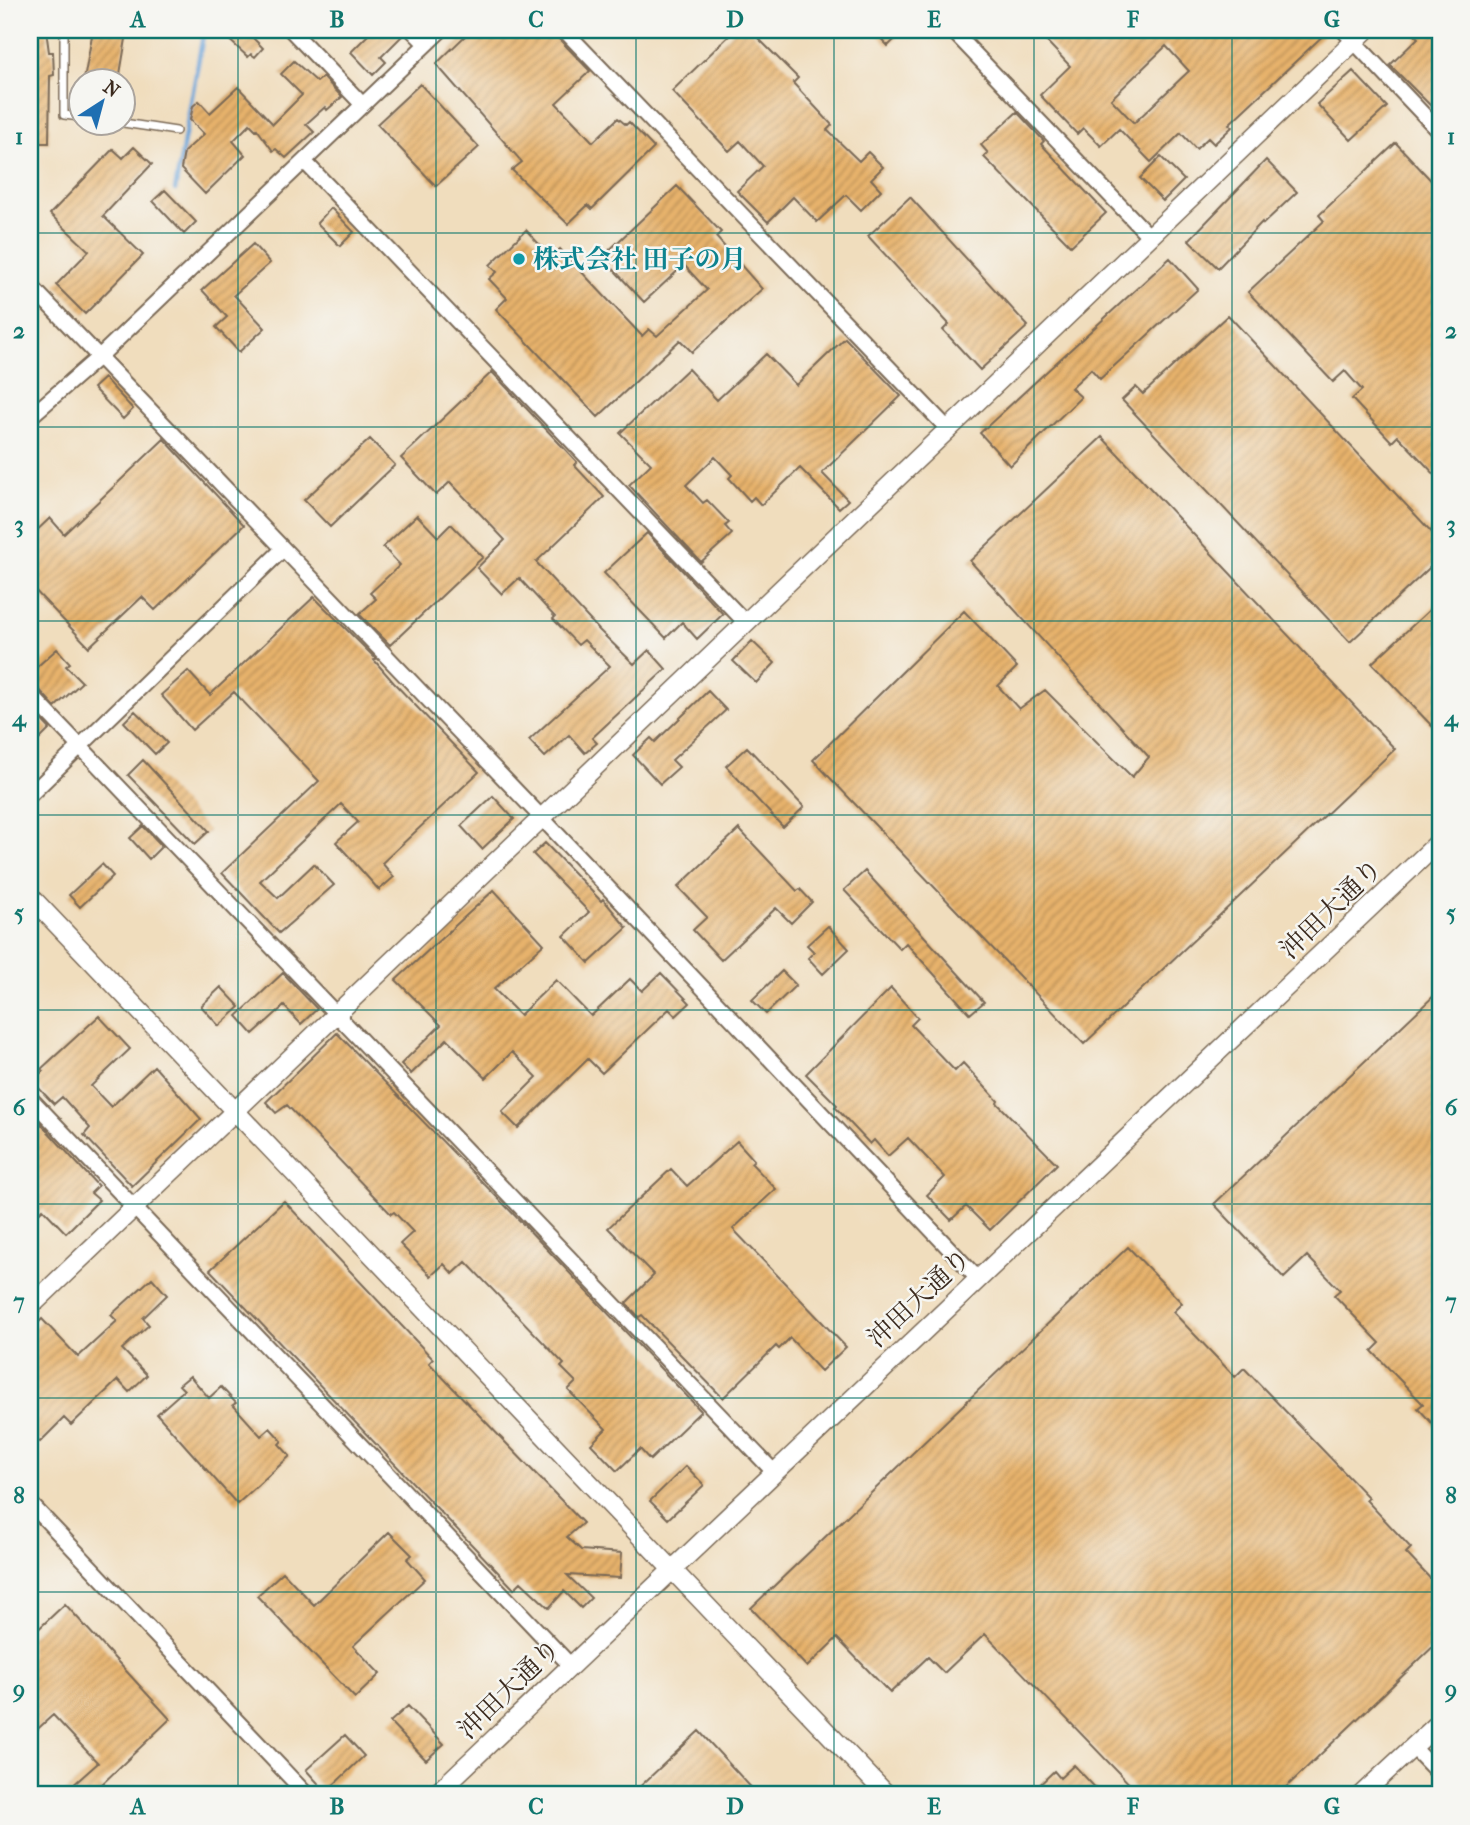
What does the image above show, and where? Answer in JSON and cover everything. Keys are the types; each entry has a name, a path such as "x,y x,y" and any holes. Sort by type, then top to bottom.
{"street":[{"path":"291,30 362,104"},
{"path":"412,30 426,44"},
{"path":"30,417 99,357 441,30"},
{"path":"564,30 948,429"},
{"path":"952,30 1149,236"},
{"path":"30,1307 1149,236 1354,34 1440,132"},
{"path":"303,161 746,623"},
{"path":"30,285 542,818 978,1279"},
{"path":"30,796 283,549"},
{"path":"30,694 774,1472"},
{"name":"沖田大通り","path":"435,1795 1440,841"},
{"path":"30,897 887,1795"},
{"path":"30,1098 571,1666"},
{"path":"30,1503 307,1795"},
{"path":"1362,1795 1440,1722"},
{"path":"1413,1747 1440,1775"}],"lane":[{"path":"64,30 66,115"},
{"path":"136,125 176,131"}],"building":[{"path":"30,30 46,30 49,52 53,52 49,143 30,143 34,86"},
{"path":"93,30 122,30 127,33 121,66 87,66"},
{"path":"231,30 259,30 252,37 263,48 255,57 251,54 248,57 225,36"},
{"path":"373,30 403,30 404,34 381,57 386,62 373,75 351,52"},
{"path":"459,30 553,30 590,71 556,103 593,142 618,118 626,125 629,122 654,148 592,209 588,205 568,224 512,170 522,162 436,64 465,36"},
{"path":"735,30 750,30 798,78 793,83 832,125 827,130 859,161 868,152 883,167 871,179 881,190 861,210 846,195 817,222 793,197 768,222 737,191 763,166 740,141 729,151 672,91"},
{"path":"873,30 904,30 888,46"},
{"path":"1036,30 1329,30 1229,124 1232,127 1214,144 1208,138 1196,149 1181,133 1151,162 1119,129 1101,146 1083,128 1077,134 1040,95 1070,66","holes":["1166,46 1189,71 1134,123 1111,99"]},
{"path":"1410,30 1440,30 1440,115 1390,65 1418,38"},
{"path":"294,61 317,82 323,77 342,97 327,110 325,107 306,124 314,132 286,158 276,149 273,151 250,124 233,141 245,155 205,194 181,169 184,152 204,134 190,120 193,106 199,101 210,113 238,87 273,124 302,95 281,74"},
{"path":"1353,71 1387,107 1351,140 1317,104"},
{"path":"420,84 479,147 436,186 377,124"},
{"path":"1017,112 1044,141 1041,144 1106,213 1071,246 984,157 988,153 981,145"},
{"path":"1396,143 1440,190 1440,480 1398,436 1392,442 1352,399 1362,390 1345,371 1333,382 1248,292 1324,221 1319,215"},
{"path":"134,147 152,164 103,216 143,255 85,314 56,285 89,251 50,214 113,149 123,158"},
{"path":"1161,157 1184,180 1163,201 1140,178"},
{"path":"1266,160 1297,192 1263,224 1262,222 1218,268 1189,240"},
{"path":"677,186 721,232 716,237 762,289 692,352 680,340 598,417 496,309 507,298 489,279 497,272 490,265 526,230 551,257 560,249 642,336 649,329 657,336 707,290 684,265 644,302 602,257"},
{"path":"165,190 196,222 184,234 153,201"},
{"path":"910,197 1028,326 980,370 943,330 949,324 868,236"},
{"path":"331,208 354,232 340,246 317,223"},
{"path":"253,244 270,263 234,295 265,328 239,352 216,327 227,317 202,290"},
{"path":"1170,258 1198,289 1100,379 1091,369 1071,388 1081,397 1010,466 980,433"},
{"path":"1228,315 1440,541 1440,558 1350,642 1122,400 1136,387 1143,394"},
{"path":"845,338 901,396 822,473 848,500 839,508 800,468 761,505 754,497 750,501 729,478 732,475 715,457 686,485 703,503 707,500 729,523 725,526 732,534 701,562 629,485 651,464 620,433 688,369 717,400 766,354 796,385"},
{"path":"492,372 577,462 574,465 604,497 536,562 634,664 649,650 666,669 592,738 597,743 585,753 569,735 545,757 529,740 610,666 584,640 578,645 519,578 502,594 477,568 505,540 450,482 436,495 401,458"},
{"path":"104,378 133,409 123,419 93,388"},
{"path":"1102,437 1395,749 1084,1044 813,760 964,611 1017,667 998,686 1019,709 1045,690 1132,777 1149,757 970,561"},
{"path":"164,439 244,525 155,610 142,597 89,647 30,585 30,537 50,518 64,534"},
{"path":"370,439 395,465 330,527 304,500"},
{"path":"417,515 438,537 451,524 483,557 390,645 359,614 376,599 370,593 400,565 383,547"},
{"path":"647,533 723,614 697,639 682,622 666,638 604,573"},
{"path":"314,597 376,659 374,660 394,683 479,772 382,863 394,877 379,890 336,842 358,822 341,804 260,881 278,898 314,864 334,885 279,933 222,873 319,781 234,692 192,730 161,695 188,671 210,695"},
{"path":"1440,600 1440,719 1432,726 1372,663"},
{"path":"752,641 775,663 756,683 733,661"},
{"path":"57,649 70,663 66,666 82,682 55,707 37,687 30,685 30,673"},
{"path":"708,691 726,710 672,760 679,767 660,784 633,755 651,738 655,742"},
{"path":"30,708 50,729 39,740 30,730"},
{"path":"135,711 167,743 155,754 124,722"},
{"path":"747,747 804,807 783,827 726,766"},
{"path":"143,760 209,831 195,844 128,775"},
{"path":"493,796 514,819 482,849 461,826"},
{"path":"143,826 162,846 149,859 130,838"},
{"path":"739,829 797,891 800,889 812,902 791,923 776,908 721,960 693,930 707,917 678,887"},
{"path":"545,843 601,901 603,899 627,928 589,963 564,936 589,912 533,854"},
{"path":"102,864 113,876 80,907 69,895"},
{"path":"865,871 984,1002 970,1014 906,943 900,949 844,890"},
{"path":"494,890 544,944 494,989 520,1015 556,980 591,1016 630,979 642,991 661,973 690,1003 676,1016 669,1009 602,1073 588,1059 518,1128 502,1112 537,1077 512,1052 486,1078 447,1039 411,1074 401,1064 441,1025 396,980"},
{"path":"828,926 849,949 823,974 808,958 814,952 807,945"},
{"path":"782,971 796,985 766,1014 752,1000"},
{"path":"283,973 317,1009 301,1024 284,1006 253,1034 237,1016"},
{"path":"221,987 240,1007 219,1026 201,1006"},
{"path":"891,988 918,1018 911,1025 955,1071 963,1063 997,1103 1057,1164 990,1230 966,1206 951,1220 927,1195 945,1177 908,1138 888,1156 874,1140 870,1144 806,1074"},
{"path":"1440,990 1440,1432 1418,1408 1423,1404 1372,1351 1380,1343 1334,1295 1340,1290 1307,1256 1284,1278 1214,1204"},
{"path":"99,1016 130,1049 91,1086 111,1107 154,1066 201,1119 132,1186 84,1135 90,1128 62,1097 54,1104 32,1081 43,1071 41,1069"},
{"path":"337,1033 701,1411 650,1460 640,1449 617,1471 591,1444 606,1429 568,1390 576,1382 561,1367 564,1364 466,1262 453,1274 444,1264 431,1276 400,1244 413,1232 394,1212 391,1214 287,1105 276,1113 266,1102"},
{"path":"30,1112 98,1186 91,1193 99,1200 66,1233 43,1209 30,1221"},
{"path":"737,1141 754,1160 751,1163 776,1189 733,1229 846,1347 821,1371 790,1338 779,1349 776,1346 723,1398 642,1315 639,1317 626,1303 654,1275 608,1228 671,1169 687,1186"},
{"path":"284,1201 433,1359 429,1363 583,1523 567,1537 581,1550 622,1553 620,1578 567,1575 591,1598 581,1608 564,1591 549,1608 521,1582 514,1589 210,1270"},
{"path":"1128,1247 1182,1303 1173,1312 1235,1377 1244,1368 1369,1498 1366,1500 1411,1548 1406,1553 1440,1589 1440,1640 1278,1795 1140,1795 985,1634 944,1673 928,1657 890,1693 837,1638 807,1667 751,1608"},
{"path":"152,1278 167,1295 143,1318 149,1325 122,1349 147,1375 129,1392 118,1380 71,1425 64,1418 40,1442 30,1431 30,1331 42,1319 78,1357 117,1321 111,1315"},
{"path":"190,1376 209,1398 221,1387 261,1436 270,1428 282,1441 279,1444 290,1456 237,1504 157,1414 184,1390 179,1385"},
{"path":"686,1466 704,1485 668,1519 650,1501"},
{"path":"389,1532 412,1555 407,1559 425,1579 353,1646 380,1674 355,1698 257,1596 283,1572 314,1605"},
{"path":"65,1604 170,1719 100,1786 108,1795 62,1795 98,1763 53,1715 30,1736 30,1637"},
{"path":"408,1706 444,1744 426,1760 390,1722"},
{"path":"699,1731 758,1795 631,1795"},
{"path":"345,1735 364,1756 326,1792 306,1770"},
{"path":"1074,1765 1102,1795 1029,1795 1054,1771 1060,1778"}],"waterway":[{"path":"175,190 204,30"}],"place":[{"name":"株式会社 田子の月","path":"519,259"}]}
